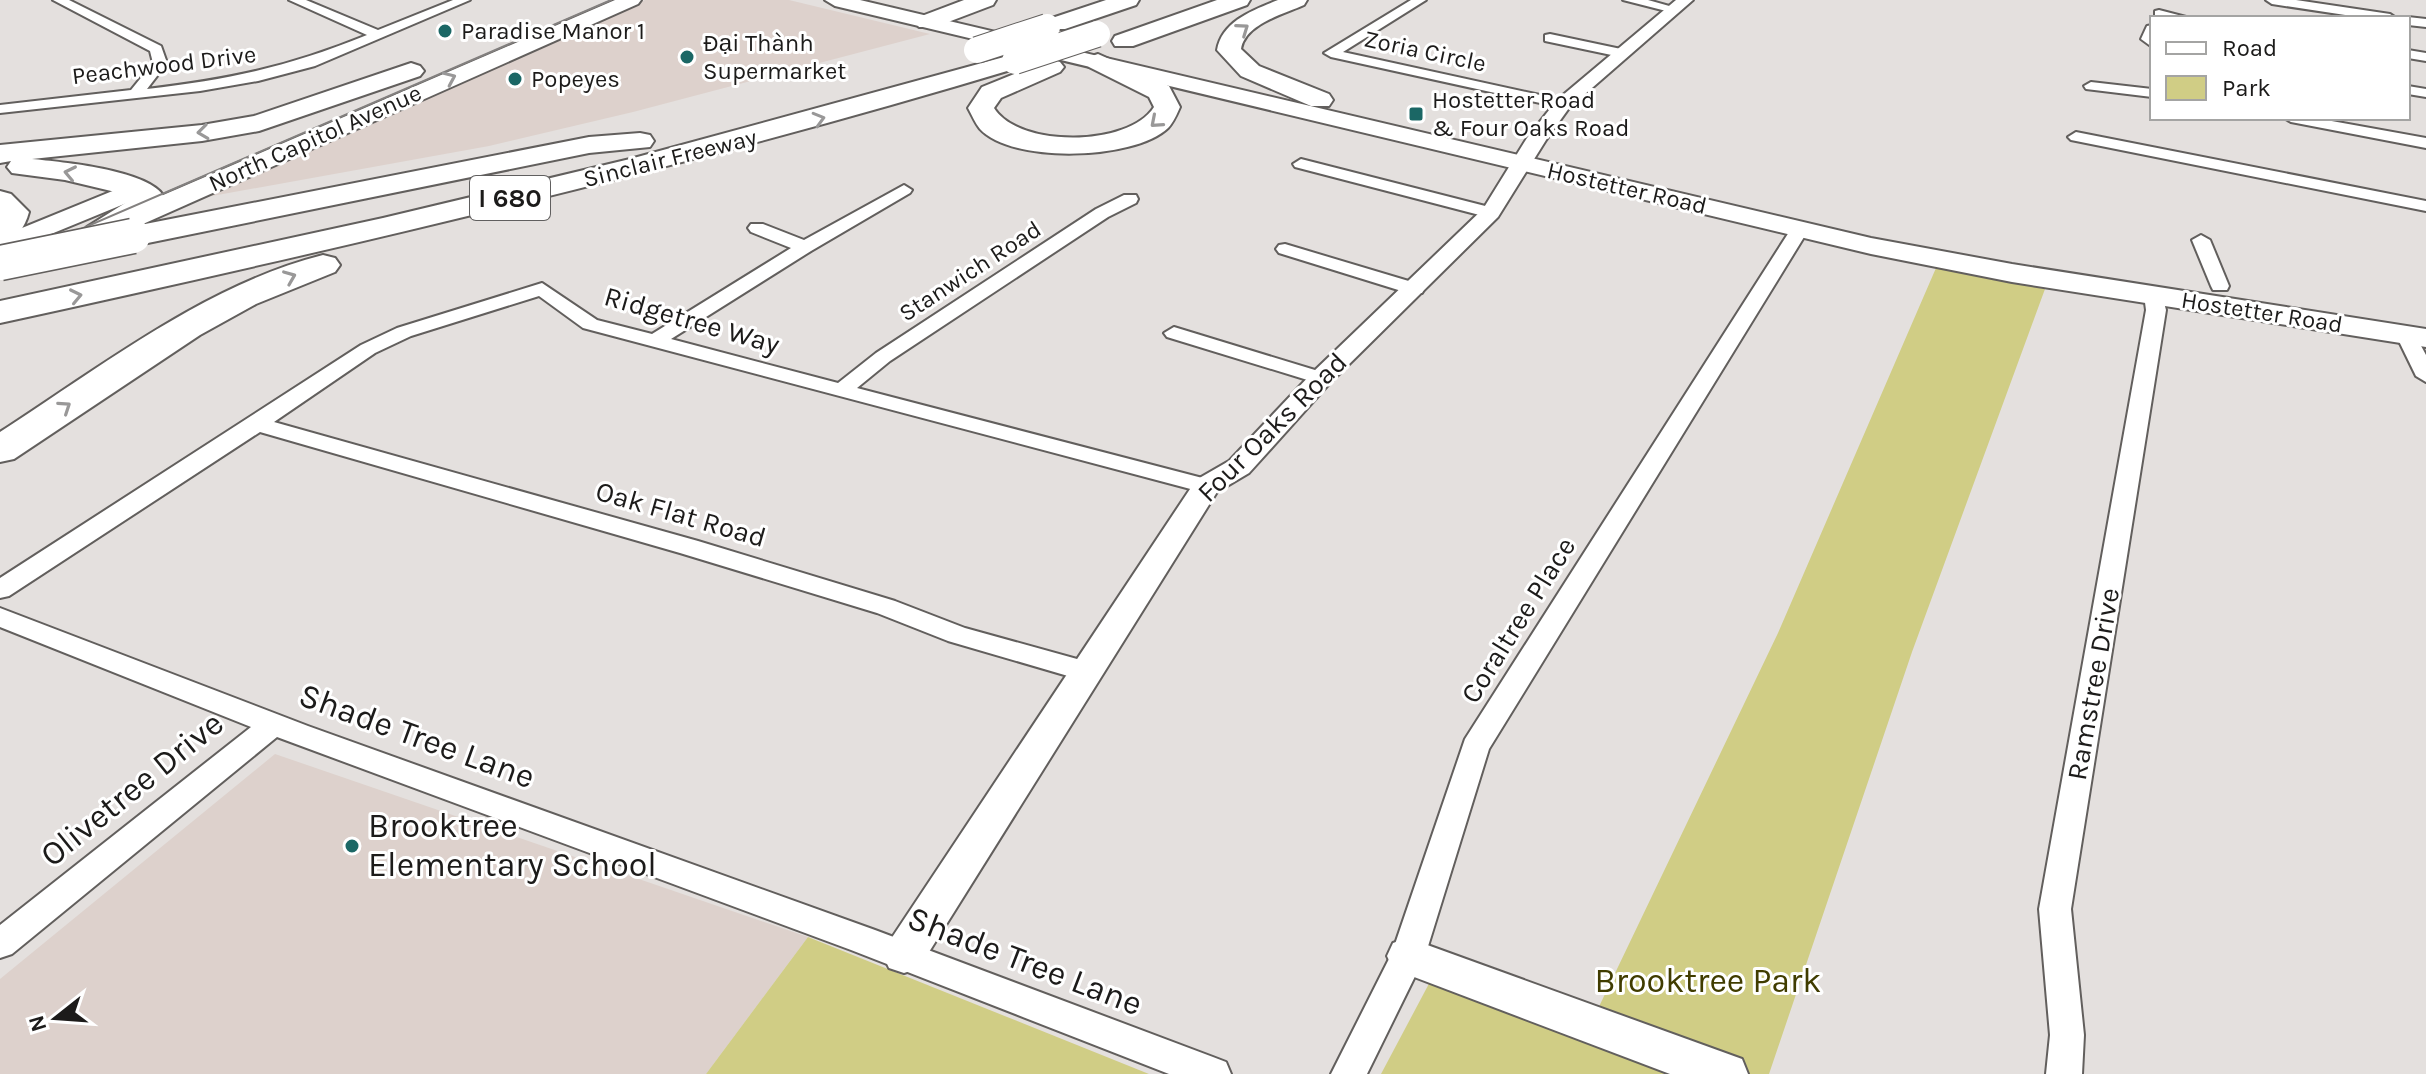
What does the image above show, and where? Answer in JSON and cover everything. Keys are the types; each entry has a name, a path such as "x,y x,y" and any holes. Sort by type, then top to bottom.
{"highway":[{"path":"936,17 985,0"},
{"name":"Sinclair Freeway","path":"0,280 268,227 640,141 977,50 1128,0"},
{"name":"Sinclair Freeway","path":"0,312 461,210 776,131 1015,61 1190,0"},
{"path":"1098,62 1160,92 1167,107 1162,120 1146,131 1120,139 1067,145 1016,138 987,123 981,108 991,93 1051,67 1239,0"},
{"path":"1296,0 1239,29 1230,39 1229,50 1250,71 1320,100"},
{"path":"0,154 239,127 289,115 418,68"},
{"path":"0,450 187,327 272,285 383,245 612,183 776,131"},
{"path":"0,263 589,145 640,141"},
{"path":"0,167 65,171 138,188 148,195 146,202 97,234"},
{"path":"0,200 13,212 11,221 0,235"}],"main road":[{"path":"482,42 582,0"},
{"name":"North Capitol Avenue","path":"0,280 97,234 631,0"},
{"name":"Hostetter Road","path":"835,0 936,17 1320,100 1800,229 1934,259 2153,295 2419,330"},
{"name":"Hostetter Road","path":"890,0 936,17 1098,62 1874,232 2017,259 2220,286 2419,330"},
{"name":"North Capitol Avenue","path":"210,157 418,68"},
{"name":"North Capitol Avenue","path":"0,247 167,176"}],"street":[{"path":"59,0 156,49 160,63 136,93"},
{"path":"295,0 380,36"},
{"name":"Peachwood Drive","path":"0,109 200,87 258,77 310,63 464,0"},
{"name":"Zoria Circle","path":"1420,0 1331,53 1563,104"},
{"path":"1629,0 1680,4"},
{"path":"2158,16 2163,0"},
{"path":"2272,0 2377,16"},
{"name":"Four Oaks Road","path":"904,955 1206,486 1239,467 1321,378 1491,213 1563,104 1680,4"},
{"path":"1550,38 1621,53"},
{"path":"2091,86 2150,93"},
{"path":"2302,120 2426,143"},
{"path":"2076,137 2426,206"},
{"path":"1301,164 1491,213"},
{"path":"653,342 805,247 904,190"},
{"name":"Stanwich Road","path":"842,390 883,357 1102,213 1130,199"},
{"path":"757,228 805,247"},
{"name":"Coraltree Place","path":"1349,1074 1408,956 1475,747 1800,229"},
{"path":"2201,240 2220,286"},
{"path":"1285,249 1415,289"},
{"name":"Ridgetree Way","path":"0,590 380,343 404,332 542,289 590,324 1206,486"},
{"name":"Ramstree Drive","path":"2064,1074 2067,1035 2055,909 2156,310 2153,295"},
{"path":"2419,330 2426,376"},
{"path":"1174,333 1321,378"},
{"name":"Oak Flat Road","path":"257,424 689,547 886,607 957,635 1085,671"},
{"name":"Shade Tree Lane","path":"0,617 275,723 904,955 1213,1074"},
{"name":"Olivetree Drive","path":"0,944 275,723"},
{"path":"1408,956 1726,1074"}],"shaded area":[{"path":"645,0 789,0 930,34 633,112 489,146 201,198"},
{"name":"Brooktree Elementary School","path":"275,754 808,937 706,1074 0,1074 0,979"}],"green space":[{"name":"Brooktree Park","path":"1936,268 2045,289 1912,652 1769,1074 1381,1074 1432,978 1583,1040 1778,633"},
{"path":"808,937 1149,1074 706,1074"}],"tram line":[{"path":"0,264 611,0"}],"place":[{"name":"Paradise Manor 1","path":"445,31"},
{"name":"Đại Thành Supermarket","path":"687,57"},
{"name":"Popeyes","path":"515,79"},
{"name":"Hostetter Road & Four Oaks Road","path":"1416,114"},
{"name":"Brooktree Elementary School","path":"352,846"}]}
